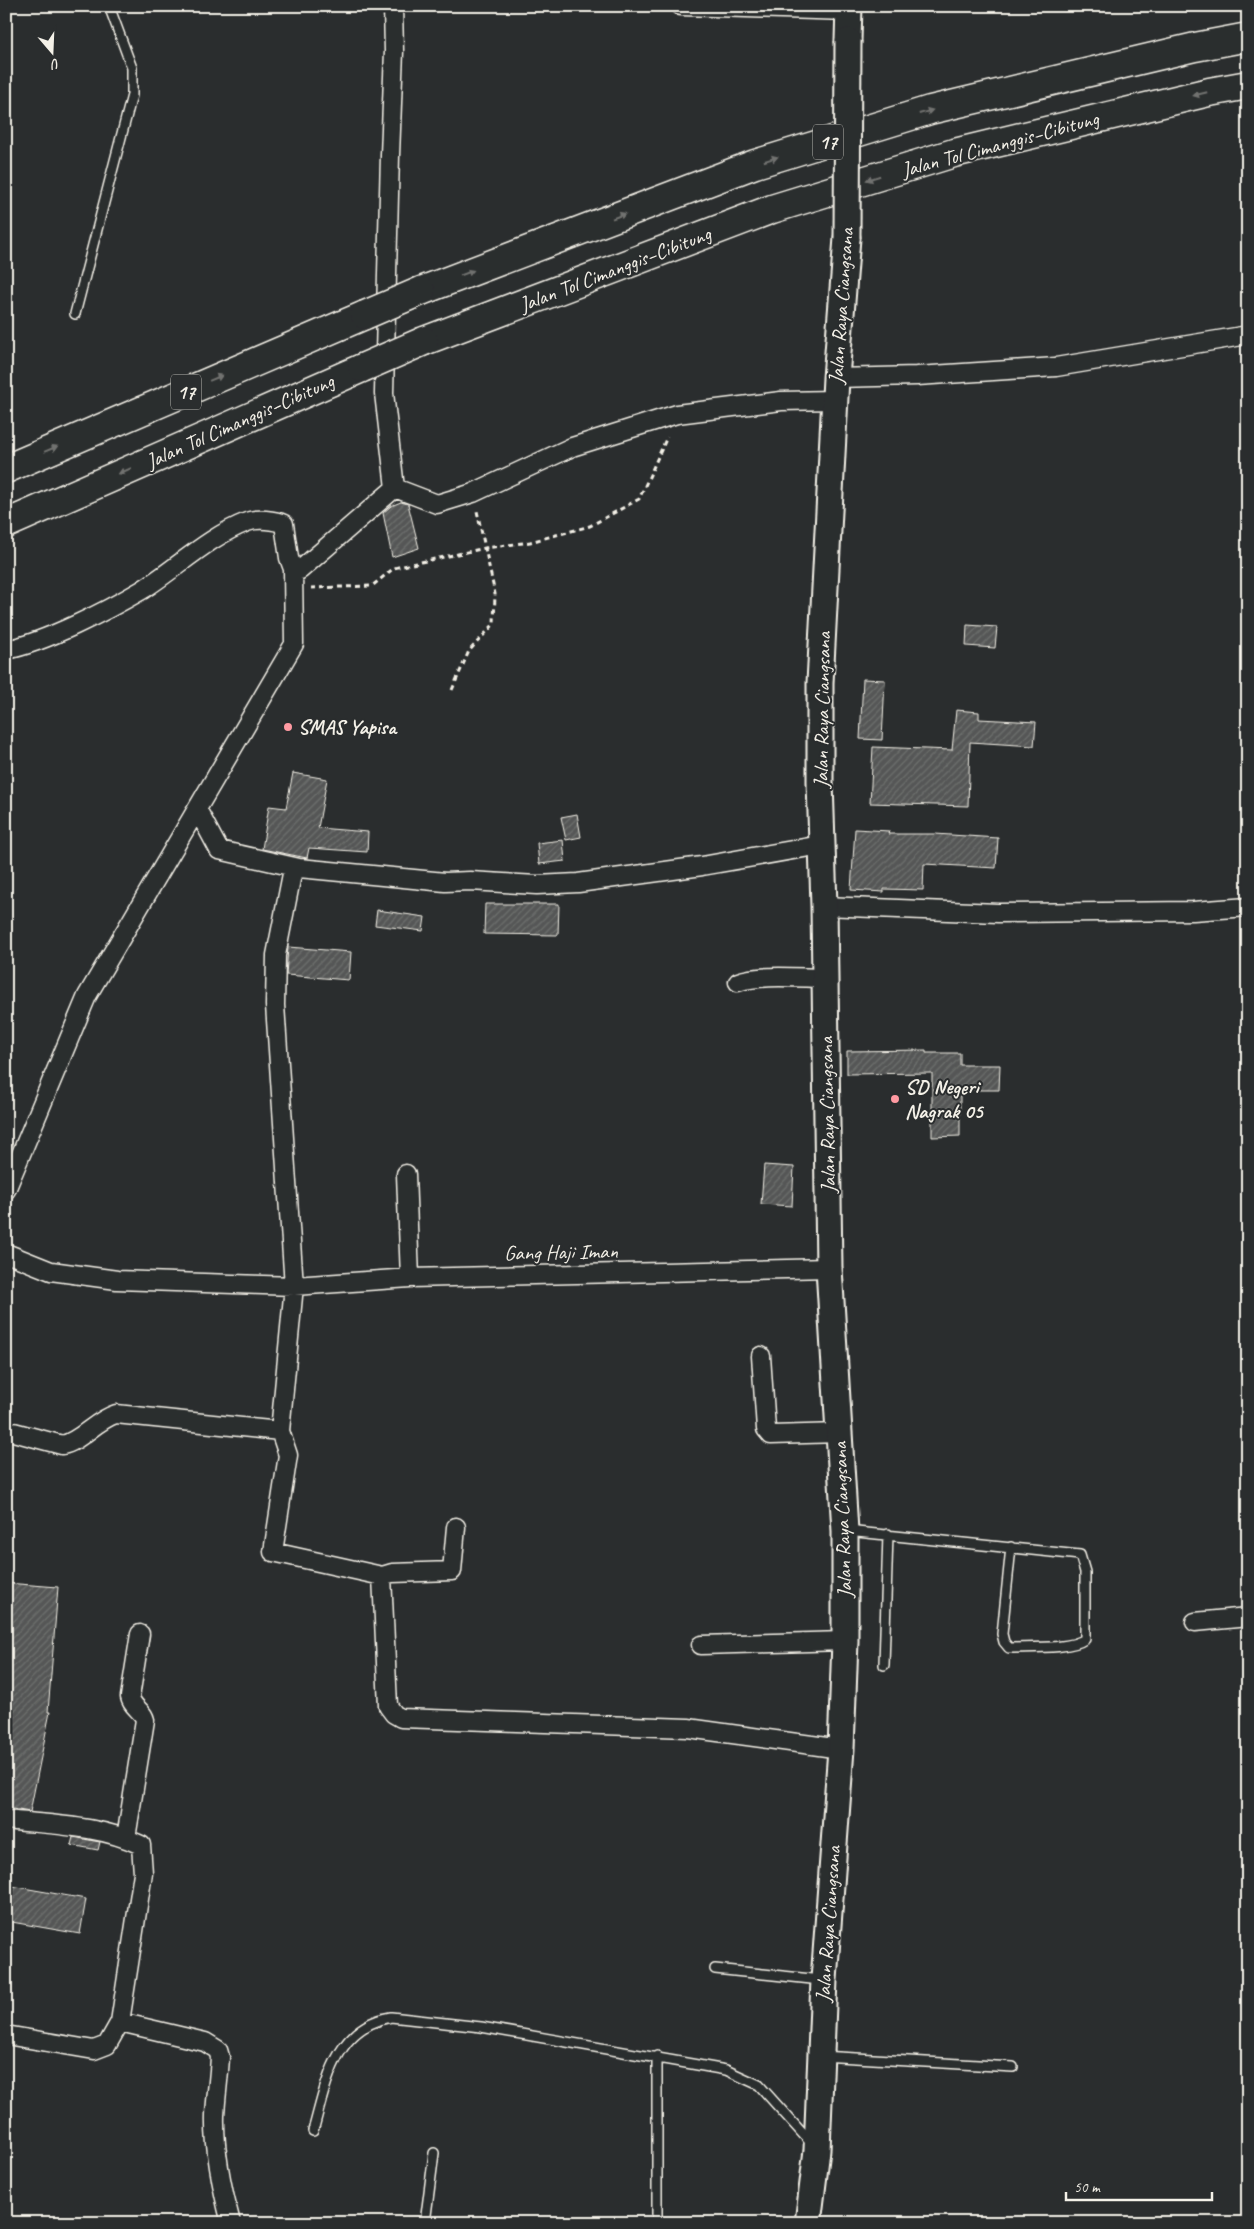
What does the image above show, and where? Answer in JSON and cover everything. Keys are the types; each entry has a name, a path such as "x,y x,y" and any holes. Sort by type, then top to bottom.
{"highway":[{"name":"17","path":"6,469 421,290 755,164 930,110 1195,47 1248,37"},
{"name":"Jalan Tol Cimanggis–Cibitung","path":"6,524 424,341 772,209 954,153 1209,92 1248,85"}],"main road":[{"name":"Jalan Raya Ciangsana","path":"808,2223 817,2150 824,1980 840,1749 845,1641 845,1531 829,1268 820,683 846,238 849,9"}],"street":[{"path":"393,6 394,51 384,393 395,488"},
{"path":"681,6 849,9"},
{"path":"395,488 438,504 473,493 572,447 677,414 781,401 836,389 917,376 1056,367 1248,334"},
{"path":"293,569 300,570 395,488"},
{"path":"6,650 23,647 80,622 142,590 227,531 250,521 277,521 284,524 289,558 293,569 294,644 87,996 6,1190"},
{"path":"197,809 218,850 299,868 445,882 470,881 537,886 578,883 692,867 821,845"},
{"path":"299,868 292,874 276,964 275,1005 294,1286 280,1431 288,1455 274,1552 382,1576 392,1573 452,1571 456,1528"},
{"path":"824,906 998,913 1193,911 1248,907"},
{"path":"738,982 775,978 825,978"},
{"path":"406,1174 410,1278"},
{"name":"Gang Haji Iman","path":"6,1253 51,1271 117,1280 294,1286 410,1278 829,1268"},
{"path":"761,1356 766,1429 771,1435 840,1433"},
{"path":"6,1430 62,1445 68,1444 96,1424 116,1414 280,1431"},
{"path":"382,1576 388,1706 394,1714 401,1718 688,1728 840,1749"},
{"path":"1194,1622 1248,1617"},
{"path":"126,1838 145,1720 143,1713 131,1704 130,1697 140,1634"},
{"path":"701,1645 845,1641"},
{"path":"6,1820 95,1830 126,1838 141,1845 143,1873 120,2022 107,2045 94,2050 6,2035"},
{"path":"120,2022 205,2042 218,2050 220,2057 215,2117 226,2204 232,2223"}],"lane":[{"path":"75,314 132,95 132,68 109,6"},
{"path":"845,1531 888,1534 1011,1547 1080,1555 1085,1572 1085,1639 1081,1642 1061,1646 1008,1648 1002,1634 1011,1547"},
{"path":"884,1665 888,1534"},
{"path":"715,1969 824,1980"},
{"path":"313,2131 329,2071 340,2050 360,2031 378,2019 391,2017 481,2027 566,2043 657,2056 726,2070 759,2085 817,2150"},
{"path":"657,2056 657,2223"},
{"path":"820,2056 1013,2067"},
{"path":"425,2223 434,2153"}],"path":[{"path":"293,589 372,586 394,568 485,548 530,542 590,526 639,499 677,414"},
{"path":"452,690 470,651 494,624 495,594 473,493"}],"building":[{"path":"401,502 408,504 419,548 392,557 383,513 391,506"},
{"path":"967,625 997,627 995,648 966,646"},
{"path":"863,679 885,680 882,740 860,739"},
{"path":"956,710 979,712 979,719 1036,722 1034,746 970,742 968,806 870,803 873,747 952,750"},
{"path":"293,773 327,779 318,828 368,832 367,852 309,848 307,858 262,849 269,806 286,808"},
{"path":"577,814 581,837 566,840 561,817"},
{"path":"855,829 889,831 888,834 935,834 998,838 996,868 924,864 923,890 884,889 884,892 851,890"},
{"path":"563,840 565,861 539,864 537,843"},
{"path":"485,904 559,904 558,935 484,934"},
{"path":"377,910 425,917 423,931 375,925"},
{"path":"288,947 351,952 349,980 286,975"},
{"path":"926,1050 926,1053 960,1053 960,1065 1000,1065 999,1090 960,1090 960,1136 932,1137 932,1073 847,1074 847,1051"},
{"path":"764,1165 794,1167 792,1206 761,1204"},
{"path":"6,1583 58,1587 48,1712 50,1712 30,1812 6,1808"},
{"path":"73,1837 100,1842 98,1850 71,1845"},
{"path":"6,1885 86,1899 80,1934 6,1921"}],"place":[{"name":"SMAS Yapisa","path":"288,727"},
{"name":"SD Negeri Nagrak 05","path":"895,1099"}]}
